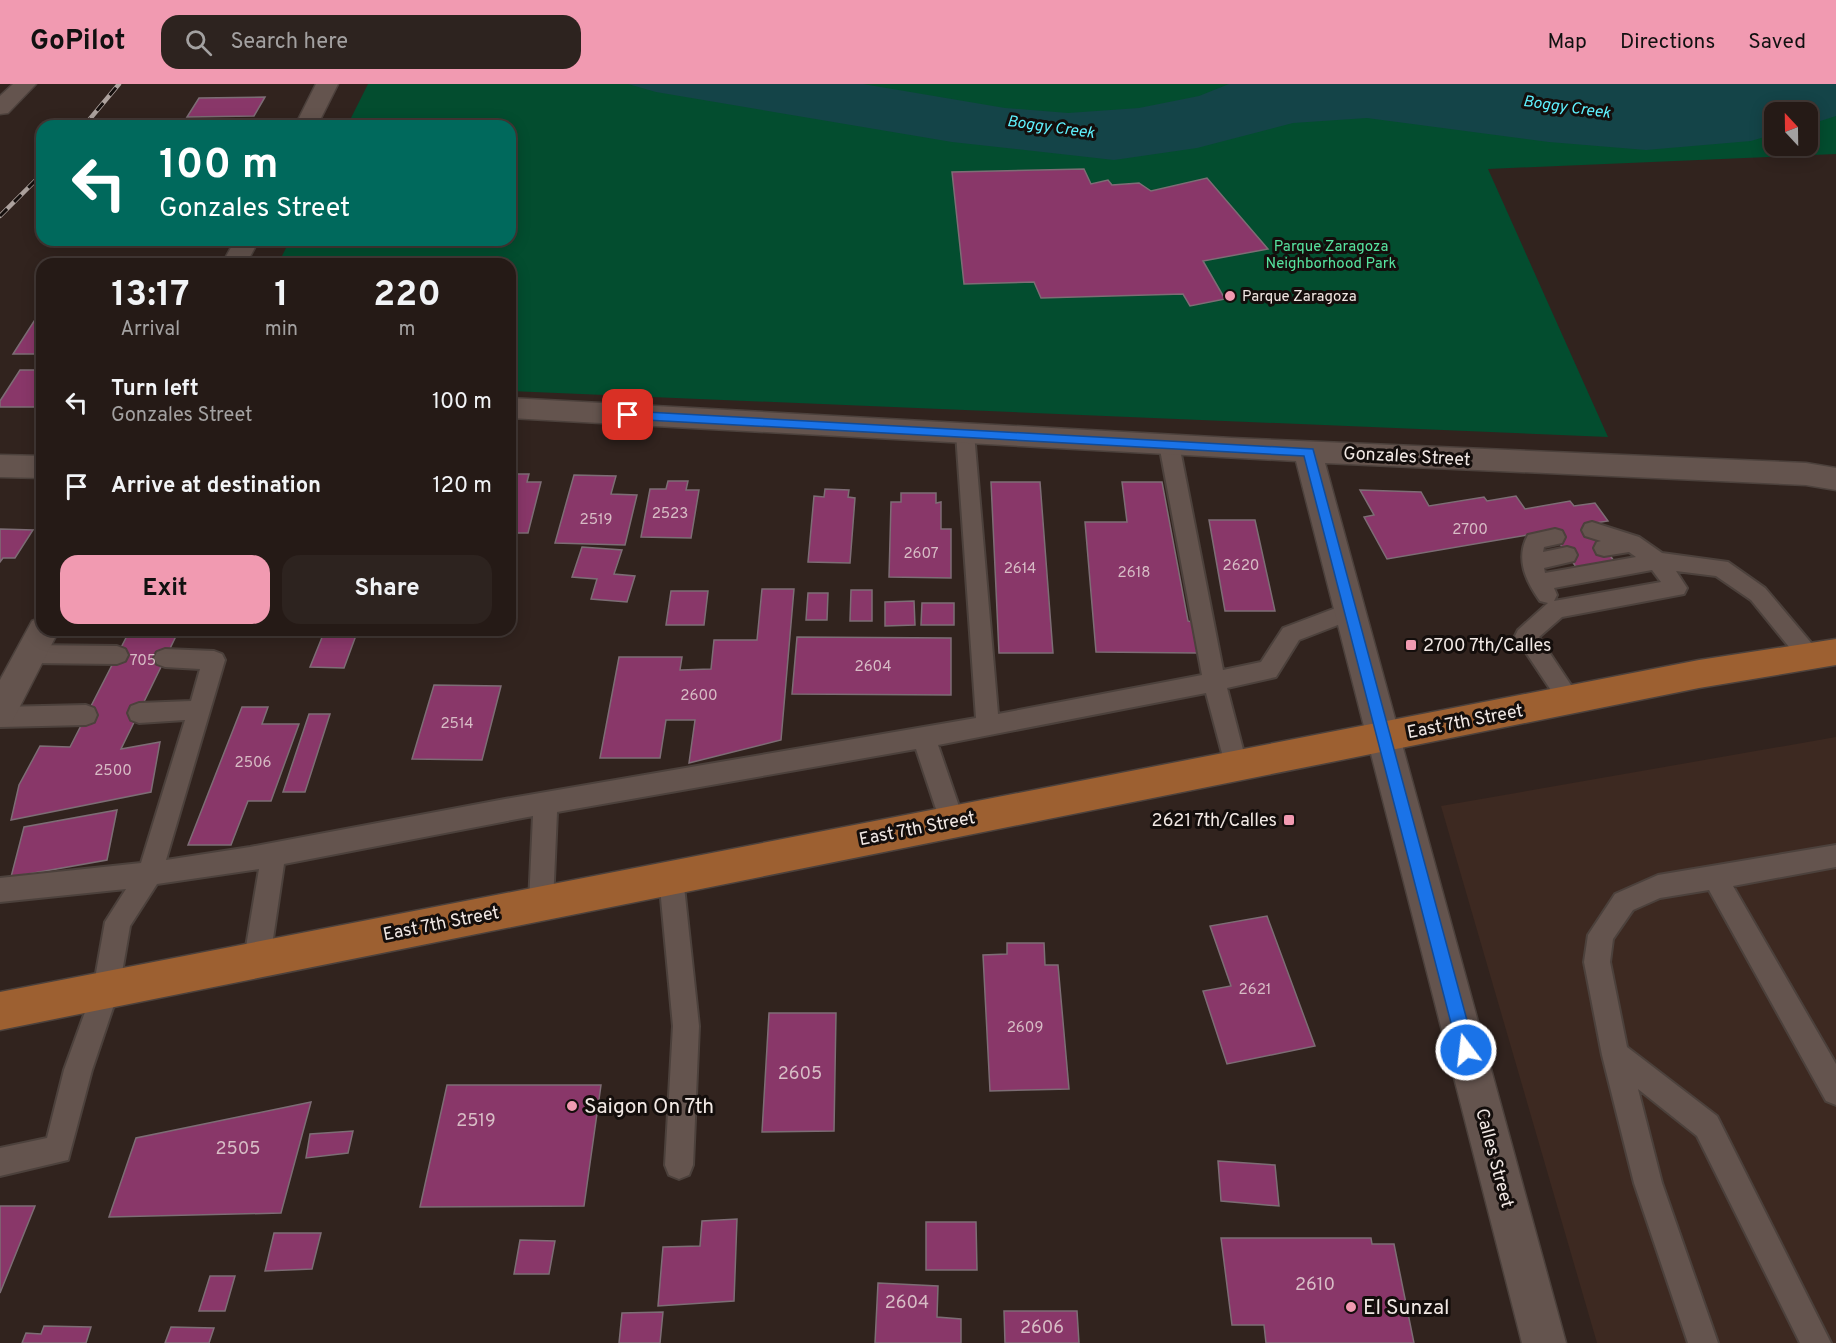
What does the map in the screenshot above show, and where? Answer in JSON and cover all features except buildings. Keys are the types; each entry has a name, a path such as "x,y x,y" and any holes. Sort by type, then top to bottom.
{"main road":[{"name":"East 7th Street","path":"0,1011 1699,674 1823,655"}],"street":[{"path":"0,108 25,84"},
{"path":"309,120 327,84"},
{"name":"Gonzales Street","path":"516,408 1308,452 1806,474 1836,479"},
{"name":"Calles Street","path":"1308,452 1544,1343"},
{"path":"0,466 36,467"},
{"path":"0,712 36,642"}],"lane":[{"path":"965,433 988,725"},
{"path":"1169,444 1214,682 1235,765"},
{"path":"1570,700 1526,636 1556,609 1677,588 1657,561 1632,543 1592,530"},
{"path":"1555,537 1535,541 1531,563 1539,583 1556,609"},
{"path":"1604,548 1632,543"},
{"path":"1531,563 1567,555"},
{"path":"1539,583 1657,561 1721,568 1758,594 1823,655"},
{"path":"0,890 150,874 273,854 545,803 924,737 1214,682 1268,670 1291,634 1349,612"},
{"path":"36,642 117,655"},
{"path":"0,1162 58,1150 78,1070 106,990 118,922 150,874 214,660 165,658"},
{"path":"139,713 198,711"},
{"path":"0,717 86,715"},
{"path":"924,737 952,821"},
{"path":"541,903 545,803"},
{"path":"256,959 273,854"},
{"path":"1703,1343 1648,1183 1615,1055 1597,962 1601,935 1624,902 1658,887 1834,861"},
{"path":"671,877 686,1026 679,1165"},
{"path":"1715,877 1836,1091"},
{"path":"1615,1055 1707,1126 1816,1343"}],"shaded area":[{"path":"1836,737 1836,1343 1597,1343 1441,806"}],"green space":[{"name":"Parque Zaragoza Neighborhood Park","path":"368,84 1836,84 1836,154 1818,155 1818,102 1764,102 1764,156 1790,156 1488,169 1608,437 516,391 516,258 281,258 287,246 516,246 516,120 350,120"}],"water":[{"name":"Boggy Creek","path":"628,84 863,84 1005,108 1068,113 1139,108 1199,96 1229,84 1836,84 1836,116 1818,122 1818,102 1764,102 1764,137 1751,141 1646,150 1549,142 1367,118 1293,123 1197,148 1114,160 952,142 656,92"}],"railway":[{"path":"89,120 119,84"},
{"path":"0,216 36,180"}],"place":[{"name":"Parque Zaragoza","path":"1230,296"},
{"name":"2700 7th/Calles","path":"1411,645"},
{"name":"2621 7th/Calles","path":"1289,820"},
{"name":"Saigon On 7th","path":"572,1106"},
{"name":"El Sunzal","path":"1351,1307"}],"route":[{"path":"628,415 1308,452 1466,1050"}]}
